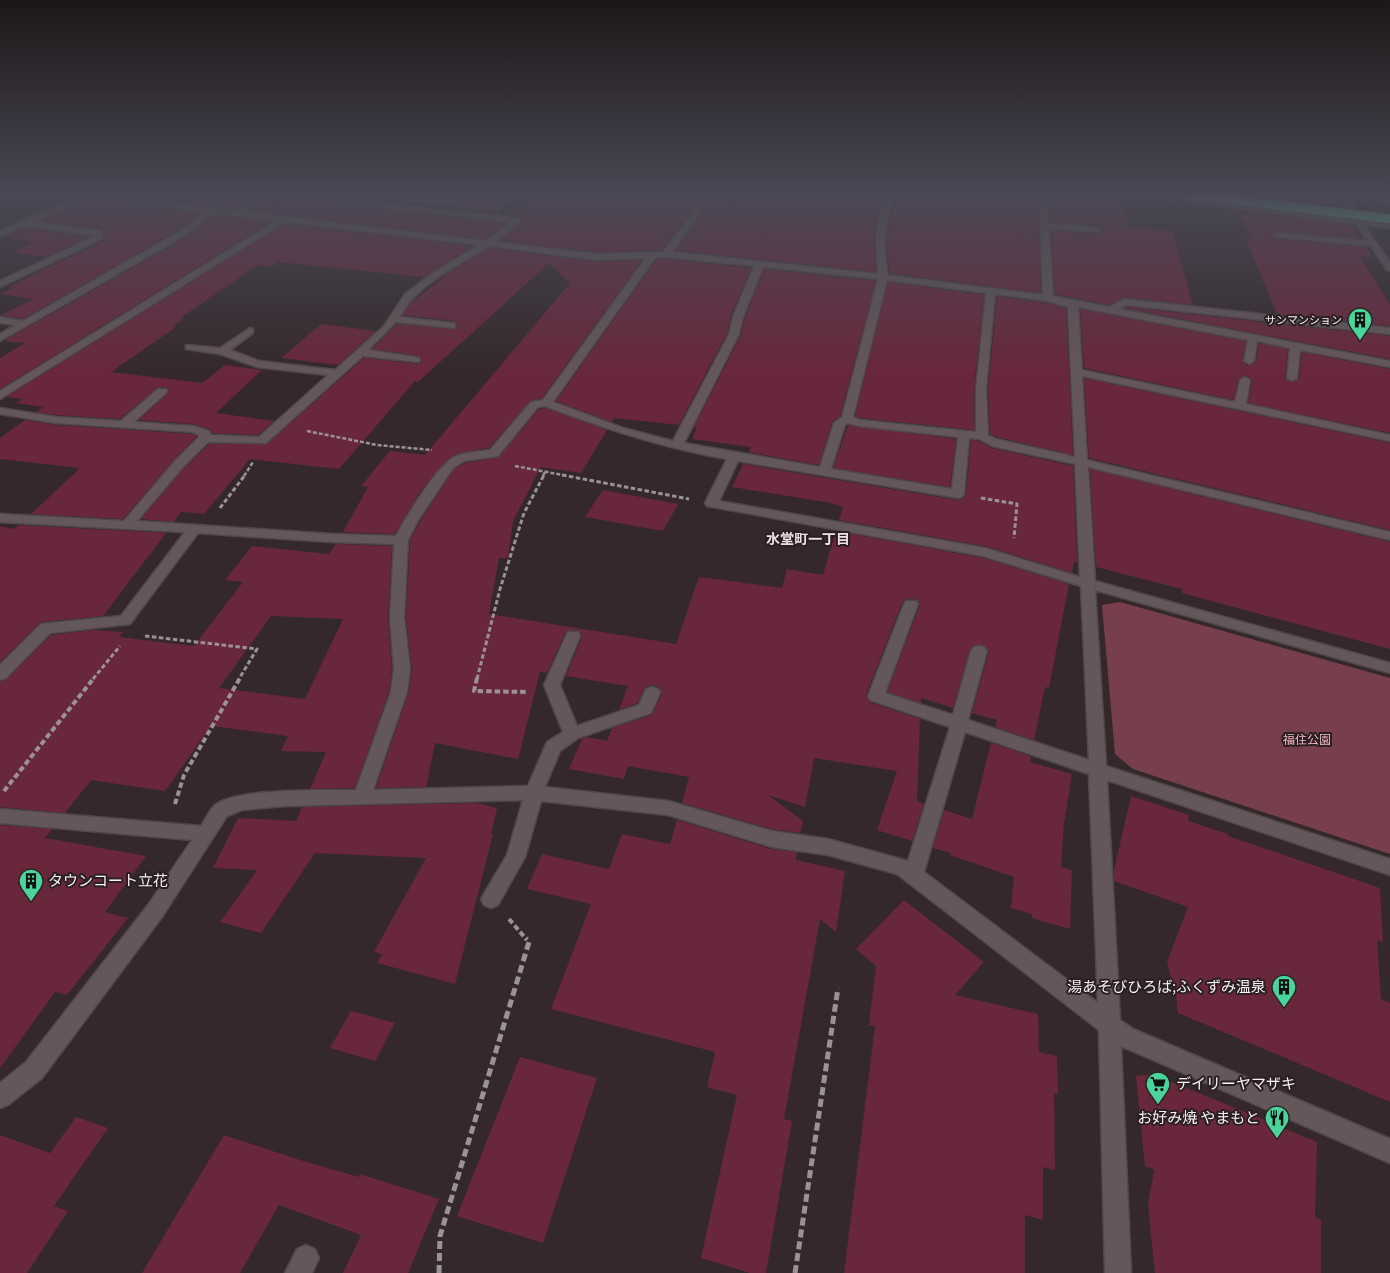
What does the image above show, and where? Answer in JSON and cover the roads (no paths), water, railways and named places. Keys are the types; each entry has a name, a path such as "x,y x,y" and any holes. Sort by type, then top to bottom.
{"street":[{"path":"0,284 67,252"},
{"path":"0,338 149,252"},
{"path":"0,396 230,252"},
{"path":"128,524 179,464 205,438 262,441 395,319 403,302 414,291 474,252"},
{"path":"562,252 597,257 666,254 991,290 1048,298 1390,364"},
{"path":"848,419 883,277 881,252"},
{"path":"1046,252 1048,298"},
{"path":"1379,252 1390,268"},
{"path":"546,403 652,256"},
{"path":"677,445 734,334 738,317 760,263"},
{"path":"982,436 981,389 991,290"},
{"path":"1048,298 1073,305 1106,924 1108,1026 1118,1273"},
{"path":"1109,311 1124,302 1390,331"},
{"path":"395,319 452,326"},
{"path":"0,320 24,324"},
{"path":"222,351 250,331"},
{"path":"1249,361 1253,338"},
{"path":"1292,378 1295,346"},
{"path":"190,347 222,351 257,364 336,373"},
{"path":"360,352 414,360"},
{"path":"1076,372 1390,438"},
{"path":"1240,407 1245,380"},
{"path":"123,425 162,391"},
{"path":"362,797 399,692 402,669 397,618 401,540 410,522 450,465 461,458 494,453 535,404 546,403 619,430 677,445 958,494 964,434"},
{"path":"0,412 56,420 194,429 205,433 205,438"},
{"path":"824,472 840,423 848,419 859,423 982,436 992,442 1390,536"},
{"path":"734,456 711,503 985,552 1089,584 1390,668"},
{"path":"0,518 128,524 332,538 401,540"},
{"path":"0,674 46,628 128,628 198,529"},
{"path":"910,604 876,696 1390,868"},
{"path":"572,734 552,685 573,636"},
{"path":"913,875 979,651"},
{"path":"491,899 516,857 534,793 553,747 572,734 645,709 652,693"},
{"path":"0,1097 34,1070 155,911 221,811 240,803 284,799 534,793 668,808 772,839 828,846 903,867 1108,1026 1125,1037 1390,1151"},
{"path":"0,816 167,829 206,834"}],"place":[{"name":"サンマンション","path":"1360,341"},
{"name":"タウンコート立花","path":"31,902"},
{"name":"湯あそびひろば;ふくずみ温泉","path":"1284,1008"},
{"name":"デイリーヤマザキ","path":"1158,1105"},
{"name":"お好み焼 やまもと","path":"1277,1139"}],"district":[{"name":"水堂町一丁目","path":"808,540"}],"park label":[{"name":"福住公園","path":"1307,740"}]}
